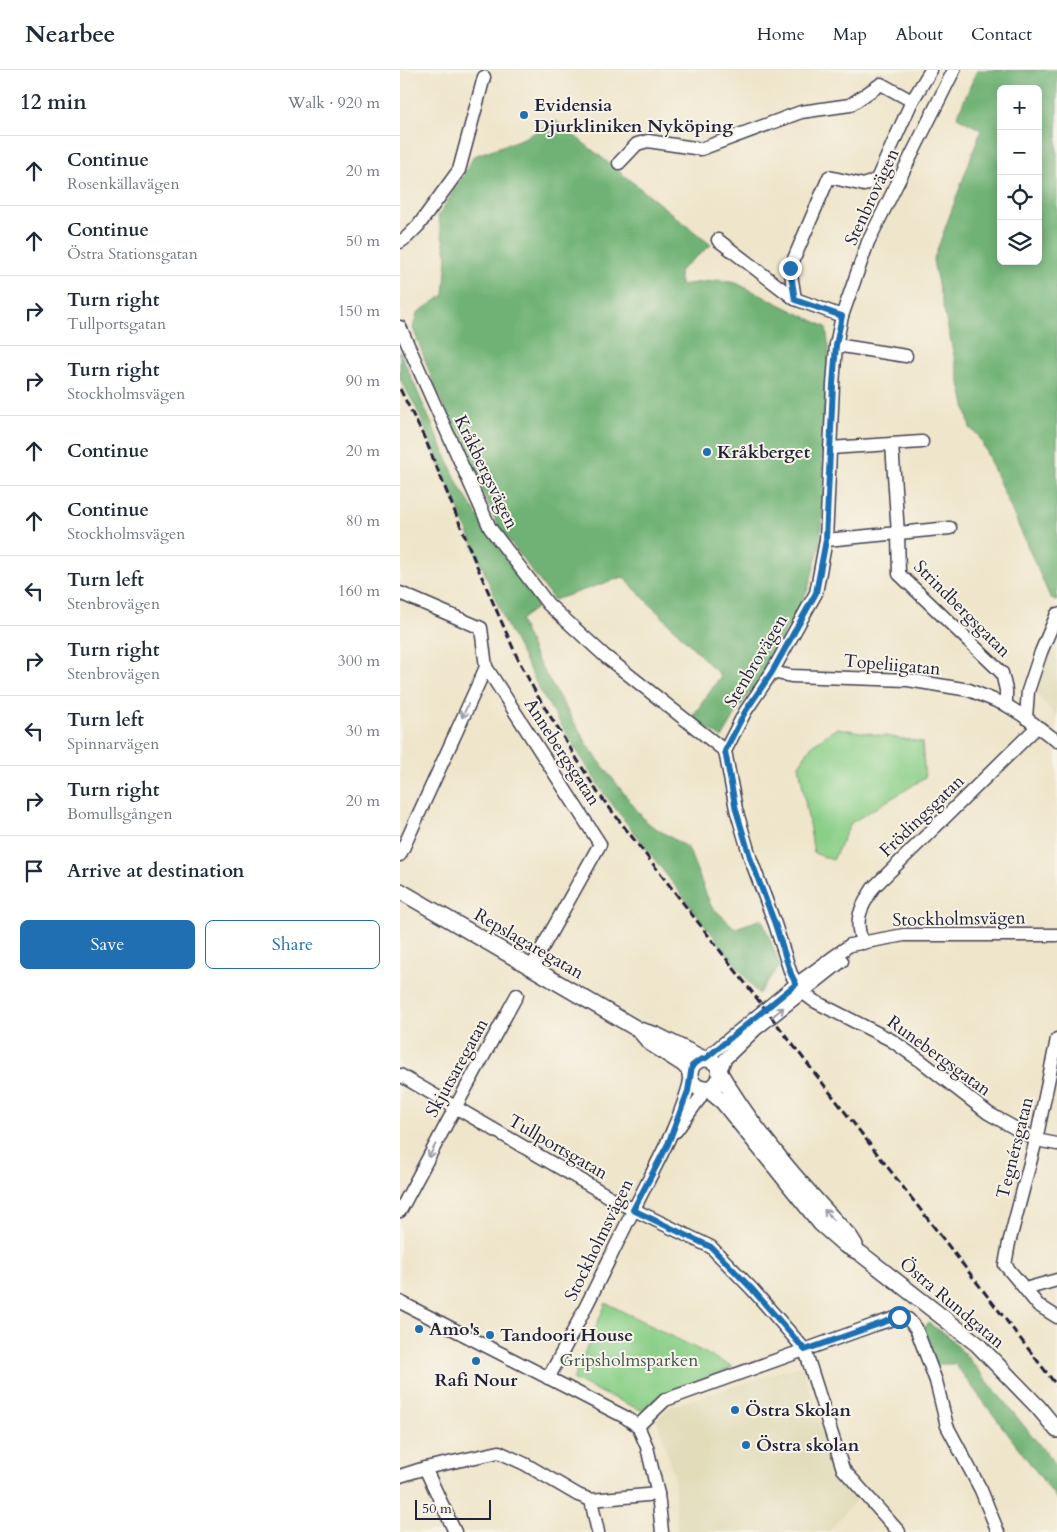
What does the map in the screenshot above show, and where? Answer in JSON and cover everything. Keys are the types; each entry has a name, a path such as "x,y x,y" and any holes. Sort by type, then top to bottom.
{"main road":[{"name":"Repslagaregatan","path":"400,891 639,1030 656,1034 705,1059"},
{"name":"Repslagaregatan","path":"639,1030 650,1044 683,1064 691,1075"},
{"path":"705,1059 713,1061 720,1072 720,1078 715,1085 705,1088 696,1085 691,1075 695,1062 705,1059"},
{"name":"Östra Rundgatan","path":"720,1072 753,1125 808,1192 850,1237 860,1253"},
{"name":"Östra Rundgatan","path":"705,1088 723,1102 821,1224 844,1246 860,1253 977,1344 1038,1407 1057,1430"}],"street":[{"path":"795,300 790,268 829,177 864,185 877,179 912,101 931,70"},
{"name":"Stenbrovägen","path":"725,751 745,712 772,672 816,593 826,540 836,345 842,316 868,242 954,70"},
{"path":"400,242 418,226 459,170 484,77"},
{"path":"619,163 637,144 648,141 701,149 802,112 850,105 881,84 912,101"},
{"path":"718,240 795,300 842,316"},
{"name":"Kråkbergsvägen","path":"400,327 490,528 548,604 605,656 725,751"},
{"path":"836,345 906,356"},
{"path":"830,448 922,442"},
{"name":"Strindbergsgatan","path":"892,444 899,574 1002,673 1006,690 1006,705"},
{"path":"826,540 950,528"},
{"name":"Annebergsgatan","path":"400,593 481,628 486,667 600,844 531,968"},
{"path":"1026,718 1028,691 1041,652 1057,614"},
{"path":"400,855 486,667"},
{"name":"Topeliigatan","path":"772,672 791,676 908,680 969,690 1006,705"},
{"path":"1006,705 1057,742"},
{"name":"Frödingsgatan","path":"863,943 859,934 858,916 873,888 1037,727"},
{"path":"725,751 736,810 751,860 791,974 799,988"},
{"name":"Stockholmsvägen","path":"863,943 904,935 1057,935"},
{"path":"705,1059 799,988 855,952 863,943"},
{"path":"720,1072 725,1060 799,988"},
{"name":"Runebergsgatan","path":"799,988 814,1001 891,1040 988,1114 1036,1140 1057,1144"},
{"name":"Skjutsaregatan","path":"400,1211 517,995"},
{"name":"Tegnérsgatan","path":"1025,1289 1005,1265 1036,1140 1057,1039"},
{"name":"Tullportsgatan","path":"400,1075 633,1210 711,1247 752,1289 805,1350"},
{"name":"Stockholmsvägen","path":"668,1144 691,1075"},
{"name":"Stockholmsvägen","path":"548,1378 668,1144 705,1088"},
{"path":"1057,1280 1025,1289 1038,1305 1057,1317"},
{"path":"400,1302 625,1417 638,1426 647,1447 658,1494 662,1532"},
{"path":"638,1426 665,1400 874,1325 899,1317 908,1319 916,1328 936,1382 947,1426 982,1490 998,1532"},
{"path":"805,1350 843,1469 899,1532"},
{"path":"400,1476 425,1468 499,1452 525,1464 578,1495 591,1500 658,1494"},
{"path":"425,1468 455,1532"},
{"path":"591,1500 598,1532"}],"shaded area":[{"path":"1057,627 1057,717 1035,692"},
{"name":"Östra skolan","path":"801,1365 837,1470 859,1496 828,1532 677,1532 674,1476 657,1419 669,1407"}],"green space":[{"path":"977,70 1057,70 1057,601 1050,597 979,436 970,428 933,261 981,130 957,117"},
{"path":"556,121 711,245 679,271 680,285 719,280 736,283 826,327 829,348 822,443 824,492 820,545 808,589 765,671 740,707 722,738 692,717 721,676 623,577 554,600 498,526 436,389 413,328 417,313 444,295 447,257 438,217 474,156 524,138"},
{"path":"400,352 459,486 486,530 540,605 520,620 536,658 590,749 646,822 688,848 711,906 735,928 762,919 780,966 758,994 602,791 542,694 506,624 416,407 400,379"},
{"path":"837,728 922,742 925,778 851,823 833,860 814,853 799,765 813,744"},
{"name":"Gripsholmsparken","path":"606,1303 733,1367 661,1396 641,1410 573,1380"},
{"path":"928,1323 948,1336 965,1354 1057,1466 1057,1499 955,1364 931,1364 918,1337"}],"railway":[{"path":"400,389 426,441 477,566 517,657 537,695 598,793 1057,1386"}],"place":[{"name":"Evidensia Djurkliniken Nyköping","path":"524,115"},
{"name":"Kråkberget","path":"707,452"},
{"name":"Amo's","path":"419,1329"},
{"name":"Tandoori House","path":"490,1335"},
{"name":"Rafi Nour","path":"476,1361"},
{"name":"Östra Skolan","path":"735,1410"},
{"name":"Östra skolan","path":"746,1445"}],"route":[{"path":"790,268 795,300 842,316 836,345 833,385 826,540 816,593 772,672 745,712 725,751 736,810 751,860 796,984 706,1058 695,1062 692,1066 688,1091 668,1144 633,1210 711,1247 752,1289 805,1350 899,1317"}]}
